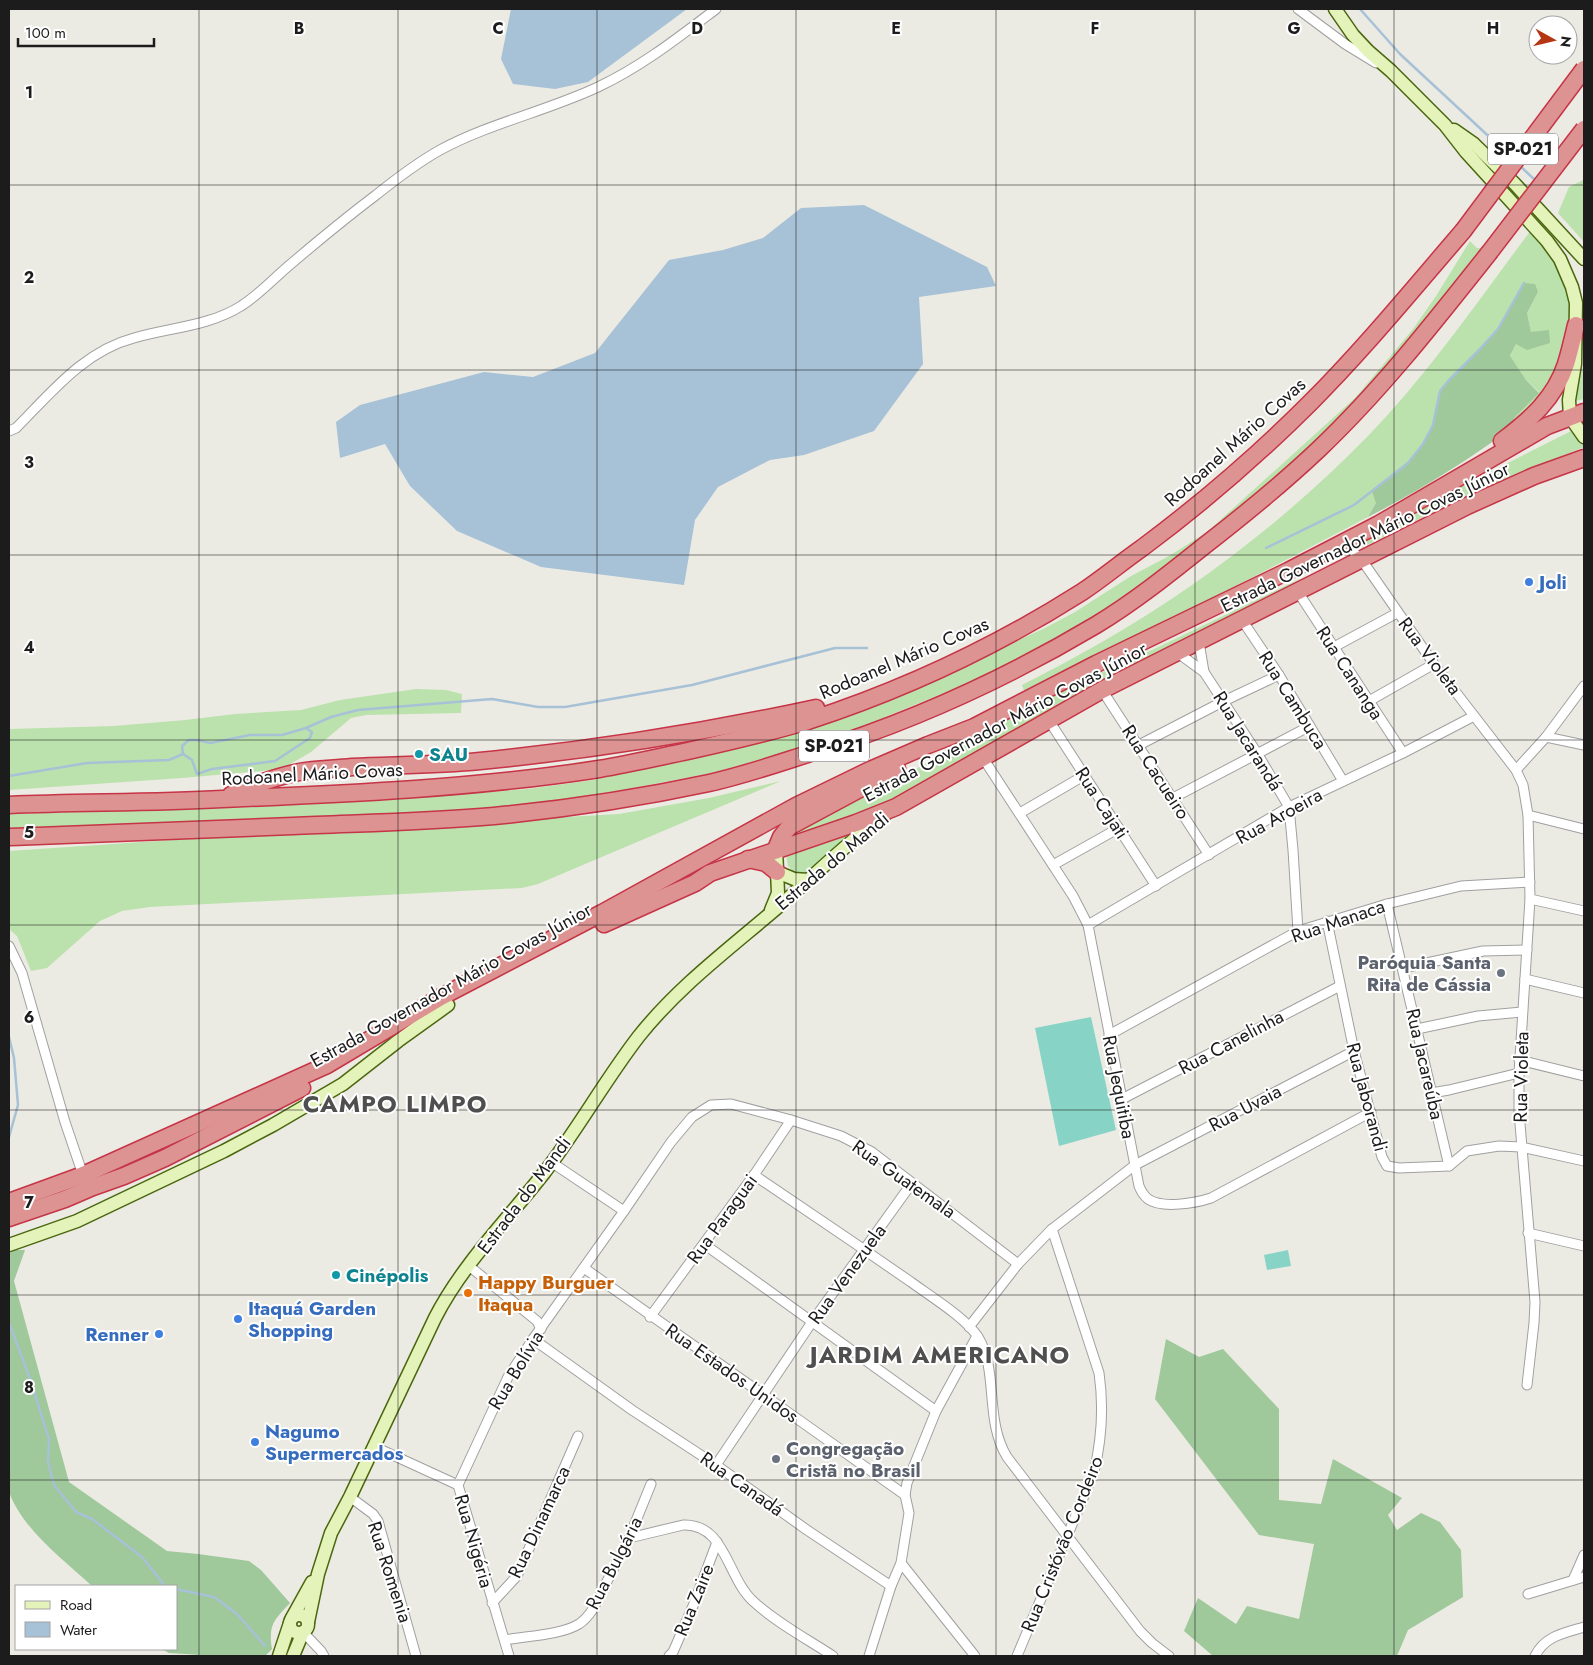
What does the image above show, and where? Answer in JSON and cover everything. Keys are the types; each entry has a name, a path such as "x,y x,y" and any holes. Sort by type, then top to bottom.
{"highway":[{"name":"Rodoanel Mário Covas","path":"9,805 220,800 516,780 642,761 766,733 884,693 1023,628 1086,589 1176,522 1261,449 1341,371 1463,231 1584,69"},
{"name":"SP-021","path":"9,837 406,822 494,816 542,810 628,798 710,783 747,774 876,732 933,709 1058,647 1099,623 1142,594 1270,494 1322,446 1383,382 1424,335 1584,129"},
{"path":"1448,484 1525,424 1547,402 1566,364 1576,326"},
{"name":"Estrada Governador Mário Covas Júnior","path":"9,1202 83,1175 327,1065 441,997 602,913 796,806 928,744 974,727 1096,664 1279,576 1448,484 1547,426 1577,414"},
{"name":"Estrada Governador Mário Covas Júnior","path":"9,1218 65,1199 165,1158 330,1074 518,966 695,883 710,873 856,823 896,807 1102,690 1483,499 1534,476 1584,458"},
{"path":"220,800 257,784 309,771 481,760 618,744 761,720 884,693"},
{"path":"776,849 786,830 794,824 974,727"},
{"path":"748,859 766,863 777,872"}],"main road":[{"path":"1335,9 1340,18 1368,51 1391,70 1445,125 1466,152 1547,241 1560,259 1566,271 1576,303 1575,364 1568,406 1577,414 1584,436"},
{"path":"1445,125 1474,144 1514,183 1584,259"},
{"name":"Estrada do Mandi","path":"293,1656 305,1627 318,1574 331,1533 444,1300 551,1162 616,1067 657,1015 694,977 769,915 849,843 896,807"},
{"name":"Estrada do Mandi","path":"769,915 778,893 776,849"},
{"path":"777,872 794,879 808,880"},
{"path":"9,1245 77,1221 224,1151 273,1125 343,1084 448,1005"},
{"name":"Estrada do Mandi","path":"279,1656 291,1621 318,1574"},
{"path":"291,1621 297,1615 302,1616 305,1627"}],"street":[{"path":"9,432 16,428 73,371 97,355 114,345 132,338 206,320 229,313 242,306 363,205 417,165 441,150 464,139 598,87 668,45 716,9"},
{"path":"1298,9 1345,44 1391,70"},
{"name":"Rua Violeta","path":"1344,542 1361,561 1434,664 1516,770 1523,785 1528,815 1530,899 1519,1073 1521,1147 1534,1316 1528,1385"},
{"name":"Rua Cananga","path":"1298,592 1403,753"},
{"path":"1334,647 1397,613"},
{"name":"Rua Cambuca","path":"1242,620 1279,675 1343,781"},
{"name":"Rua Jacarandá","path":"1199,642 1204,672"},
{"name":"Rua Jacarandá","path":"1178,653 1204,672 1257,753 1288,807 1293,850 1298,931"},
{"path":"1368,701 1434,664"},
{"path":"1139,745 1279,675"},
{"path":"1516,770 1546,736 1584,686"},
{"name":"Rua Cacueiro","path":"1102,690 1174,798 1209,855"},
{"name":"Rua Aroeira","path":"1088,925 1288,807 1403,753 1474,716"},
{"name":"Rua Cajati","path":"1048,719 1156,886"},
{"path":"1174,798 1310,726"},
{"path":"1546,736 1584,745"},
{"name":"Rua Jequitiba","path":"983,758 1073,896 1088,925 1139,1186 1142,1193 1149,1199 1162,1204 1202,1201 1211,1198 1370,1112"},
{"path":"1020,812 1084,775"},
{"path":"1528,815 1584,829"},
{"path":"1053,865 1119,828"},
{"name":"Rua Manaca","path":"1109,1035 1298,931 1387,904 1461,886 1530,882"},
{"path":"1530,899 1584,911"},
{"name":"Rua Jacareúba","path":"1387,904 1449,1166"},
{"name":"Rua Jaborandi","path":"1327,921 1354,1051 1382,1157 1387,1166 1399,1168 1449,1166"},
{"path":"9,946 22,974 65,1122 83,1175"},
{"path":"1403,968 1483,951 1527,950"},
{"path":"1525,979 1584,993"},
{"name":"Rua Canelinha","path":"1122,1099 1340,986"},
{"path":"1417,1029 1491,1014 1522,1012"},
{"name":"Rua Uvaia","path":"969,1327 1018,1264 1052,1229 1135,1165 1354,1051"},
{"path":"1519,1060 1584,1076"},
{"path":"1431,1092 1449,1090 1519,1073"},
{"name":"Rua Guatemala","path":"692,1117 704,1108 719,1103 731,1104 791,1120 856,1143 872,1152 962,1219 1018,1264"},
{"name":"Rua Bolívia","path":"458,1485 508,1377 671,1142 692,1117"},
{"name":"Rua Paraguai","path":"650,1317 754,1175 791,1120"},
{"path":"1449,1166 1467,1151 1499,1146 1521,1147 1584,1161"},
{"path":"551,1162 624,1211"},
{"path":"754,1175 929,1296 969,1327 977,1336 987,1358 994,1422 1001,1447 1067,1538 1140,1631 1169,1656"},
{"name":"Rua Venezuela","path":"716,1465 812,1322 912,1183"},
{"name":"Rua Cristóvão Cordeiro","path":"1017,1656 1094,1472 1099,1450 1103,1397 1099,1373 1052,1229"},
{"path":"1528,1233 1584,1246"},
{"path":"704,1244 936,1411"},
{"path":"469,1266 537,1321 541,1328"},
{"name":"Rua Estados Unidos","path":"584,1268 650,1317 905,1495"},
{"path":"869,1656 891,1586 901,1563 909,1513 905,1495 908,1483 936,1411 977,1336"},
{"name":"Rua Canadá","path":"533,1339 632,1410 716,1465 807,1530 891,1586"},
{"name":"Rua Dinamarca","path":"492,1603 517,1576 578,1436"},
{"name":"Rua Nigéria","path":"374,1446 458,1485 509,1656"},
{"name":"Rua Bulgária","path":"505,1640 568,1629 586,1619 629,1538 651,1484"},
{"name":"Rua Romenia","path":"350,1497 373,1514 378,1521 416,1656"},
{"path":"629,1538 691,1524 705,1529 717,1542 740,1584 754,1602 773,1617 833,1656"},
{"name":"Rua Zaire","path":"674,1655 717,1542"},
{"path":"1573,1580 1584,1555"},
{"path":"901,1563 975,1656"},
{"path":"1528,1594 1584,1577"},
{"path":"305,1627 324,1656"},
{"path":"1535,1656 1543,1644 1556,1636 1584,1628"}],"green space":[{"path":"1583,180 1584,242 1558,213 1569,187"},
{"path":"1531,230 1550,254 1561,273 1573,314 1562,370 1519,423 1514,418 1539,392 1526,380 1510,357 1516,344 1531,333 1527,313 1538,292 1524,283 1498,329 1440,391 1433,425 1423,444 1376,503 1368,517 1234,587 1024,691 1022,685 1138,621 1207,574 1274,523 1337,467 1411,388"},
{"path":"1470,241 1477,248 1488,248 1447,308 1235,527 1065,638 983,677 851,731 802,748 712,773 559,802 427,815 9,832 9,814 255,807 390,800 528,789 593,780 748,746 803,729 919,686 1045,628 1075,612 1131,576 1169,556 1207,532 1356,397 1413,329"},
{"path":"1524,283 1535,284 1538,292 1527,313 1531,332 1549,330 1550,343 1527,350 1516,344 1510,356 1526,380 1539,393 1514,418 1519,423 1445,473 1368,517 1376,503 1372,491 1410,460 1423,444 1433,425 1440,391 1498,329"},
{"path":"1584,361 1584,399 1576,401"},
{"path":"1571,431 1584,443 1584,447 1467,495 1359,549 1352,547 1381,533 1441,497"},
{"path":"1325,569 1292,588 1060,704 881,809 793,838 804,827 1000,725 1058,692"},
{"path":"416,689 446,690 462,694 461,713 366,715 351,718 311,752 287,766 273,770 9,790 9,729 114,726 235,714 301,710 340,700"},
{"path":"781,781 538,884 522,888 150,907 122,911 100,921 47,968 31,971 17,936 9,929 9,851 276,833 619,814 709,798"},
{"path":"859,828 812,870 805,873 795,873 788,866 786,854"},
{"path":"15,1250 25,1250 14,1281 69,1482 167,1551 249,1561 261,1570 290,1603 274,1623 271,1634 272,1649 265,1656 216,1656 169,1653 164,1650 178,1650 178,1585 91,1585 45,1544 15,1506 9,1492 9,1253"},
{"path":"1166,1339 1199,1357 1223,1349 1279,1409 1279,1500 1321,1504 1333,1459 1402,1498 1388,1515 1397,1530 1421,1513 1440,1522 1461,1550 1463,1597 1408,1630 1397,1656 1213,1656 1184,1631 1198,1598 1236,1624 1247,1606 1299,1619 1314,1544 1259,1535 1155,1399"}],"shaded area":[{"path":"1091,1017 1116,1130 1059,1146 1035,1028"},
{"path":"1288,1250 1291,1266 1267,1270 1264,1255"}],"water":[{"path":"511,9 687,9 588,82 555,89 513,84 501,59"},
{"path":"864,205 987,267 996,286 919,297 923,364 874,431 804,455 770,460 718,487 695,520 684,585 541,567 457,531 410,486 385,444 340,458 336,422 360,405 484,372 533,377 595,353 669,260 723,250 763,238 801,208"}],"waterway":[{"path":"1360,9 1400,54 1511,157"},
{"path":"1520,166 1534,179"},
{"path":"1266,548 1354,505 1408,463 1423,444 1433,425 1440,391 1498,329 1524,283"},
{"path":"9,776 87,763 169,760 183,754 182,746 189,740 210,743 250,735 282,735 306,728 331,717 358,710 492,699 538,707 565,707 692,685 835,648 867,648"},
{"path":"183,754 192,760 197,774 212,769 275,761 310,738 312,732 306,728"},
{"path":"9,1037 14,1058 18,1105 9,1137"},
{"path":"9,1323 28,1373 49,1439 48,1462 54,1485 76,1512 92,1519 142,1557 164,1585"},
{"path":"178,1589 214,1597 237,1614 265,1646"}],"place":[{"name":"Joli","path":"1529,582"},
{"name":"SAU","path":"419,754"},
{"name":"Paróquia Santa Rita de Cássia","path":"1501,973"},
{"name":"Cinépolis","path":"336,1275"},
{"name":"Happy Burguer Itaqua","path":"468,1293"},
{"name":"Itaquá Garden Shopping","path":"238,1319"},
{"name":"Renner","path":"159,1334"},
{"name":"Nagumo Supermercados","path":"255,1442"},
{"name":"Congregação Cristã no Brasil","path":"776,1459"}],"district":[{"name":"CAMPO LIMPO","path":"395,1103"},
{"name":"JARDIM AMERICANO","path":"940,1354"}]}
